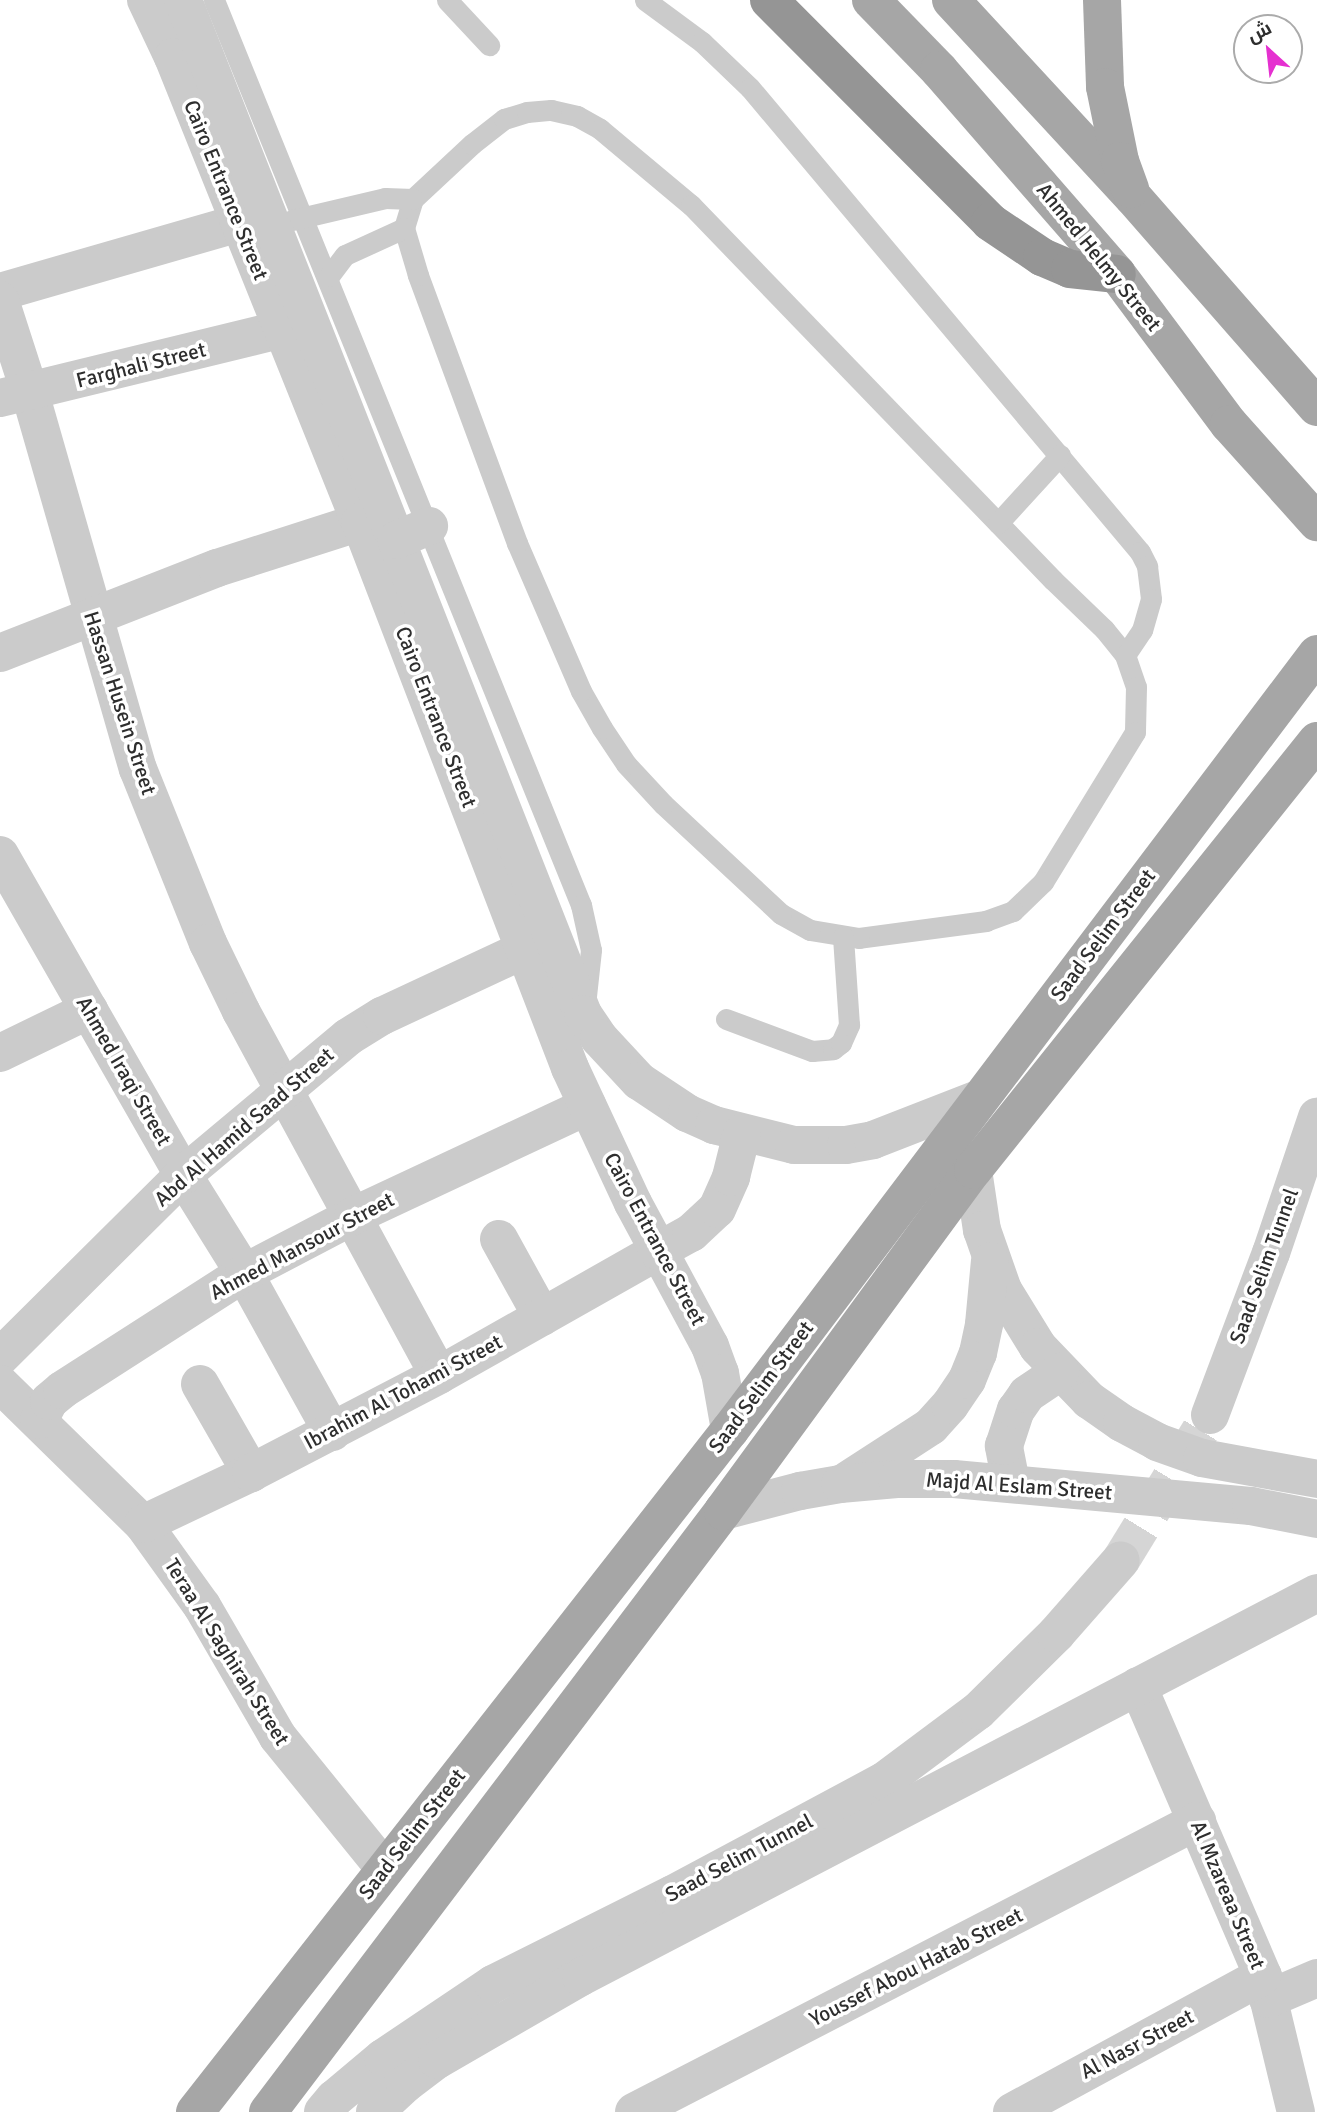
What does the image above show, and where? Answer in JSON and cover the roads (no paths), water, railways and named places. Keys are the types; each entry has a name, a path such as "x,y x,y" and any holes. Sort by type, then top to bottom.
{"highway":[{"path":"769,0 990,222 1042,257 1070,269 1117,274"}],"main road":[{"name":"Ahmed Helmy Street","path":"871,0 939,69 1117,274 1229,424 1317,522"},
{"path":"951,0 1133,197 1317,407"},
{"path":"1102,0 1105,87 1120,161 1133,197"},
{"name":"Saad Selim Street","path":"195,2112 730,1430 1317,654"},
{"name":"Saad Selim Street","path":"268,2112 723,1511 973,1170 1317,741"}],"street":[{"name":"Cairo Entrance Street","path":"146,0 173,57 272,222 282,329 360,522 526,949 554,1028 588,1106 658,1251 710,1346 720,1373 730,1430"},
{"name":"Cairo Entrance Street","path":"197,2 272,222 412,533 583,1014 617,1061 639,1081 687,1113 742,1133 794,1145 846,1145 898,1132 978,1099"},
{"path":"0,292 272,222"},
{"name":"Hassan Husein Street","path":"0,300 15,396 92,617 138,769 208,943 241,1011 439,1375"},
{"name":"Farghali Street","path":"15,396 282,329"},
{"path":"0,653 217,568 360,522"},
{"name":"Ahmed Iraqi Street","path":"5,874 89,1010 183,1175 244,1273 332,1432"},
{"name":"Abd Al Hamid Saad Street","path":"0,1357 183,1175 365,1025 526,949"},
{"path":"0,1054 89,1010"},
{"name":"Ahmed Mansour Street","path":"39,1420 49,1401 62,1390 244,1273 353,1216 588,1106"},
{"name":"Saad Selim Tunnel","path":"1210,1415 1271,1253 1317,1117"},
{"name":"Ibrahim Al Tohami Street","path":"143,1524 332,1432 691,1233 717,1209 731,1177 742,1133"},
{"path":"973,1170 976,1200 990,1259 1019,1320 1060,1372 1089,1400 1122,1423 1157,1442 1202,1458 1317,1479"},
{"path":"499,1239 541,1317"},
{"path":"840,1484 915,1438 950,1405 967,1380 978,1353 990,1259"},
{"path":"1011,1483 1004,1446 1016,1410 1027,1394 1060,1372"},
{"name":"Teraa Al Saghirah Street","path":"0,1384 143,1524 202,1606 278,1737 385,1869"},
{"path":"200,1384 251,1473"},
{"name":"Majd Al Eslam Street","path":"723,1511 800,1490 897,1479 1011,1483 1251,1506 1317,1519"},
{"name":"Saad Selim Tunnel","path":"323,2112 334,2099 383,2058 493,1984 673,1894 884,1781 978,1711 1056,1634 1121,1560"},
{"path":"375,2112 405,2084 438,2060 580,1977 1317,1593"},
{"name":"Al Mzareaa Street","path":"1138,1686 1266,1988 1296,2112"},
{"name":"Youssef Abou Hatab Street","path":"634,2112 1197,1821"},
{"name":"Al Nasr Street","path":"1012,2112 1266,1988 1317,1978"}],"lane":[{"path":"447,0 489,46"},
{"path":"645,0 702,42 750,88 1135,545 1147,566 1151,599 1148,615 1125,655"},
{"path":"551,110 589,122 691,205 727,240 998,523 1104,629 1125,655 1136,687 1135,732 1035,893 1013,911 986,921 859,938 810,930 781,914 644,785 602,728 581,691 517,542 418,275 404,228 413,200 505,119 527,112 551,110"},
{"path":"272,222 384,198 413,200"},
{"path":"272,222 328,276 412,533"},
{"path":"328,276 345,254 404,228"},
{"path":"998,523 1060,455"},
{"path":"726,1019 813,1051 832,1049 841,1043 849,1025 843,937"}],"tunnel":[{"path":"1121,1560 1210,1415"}]}
